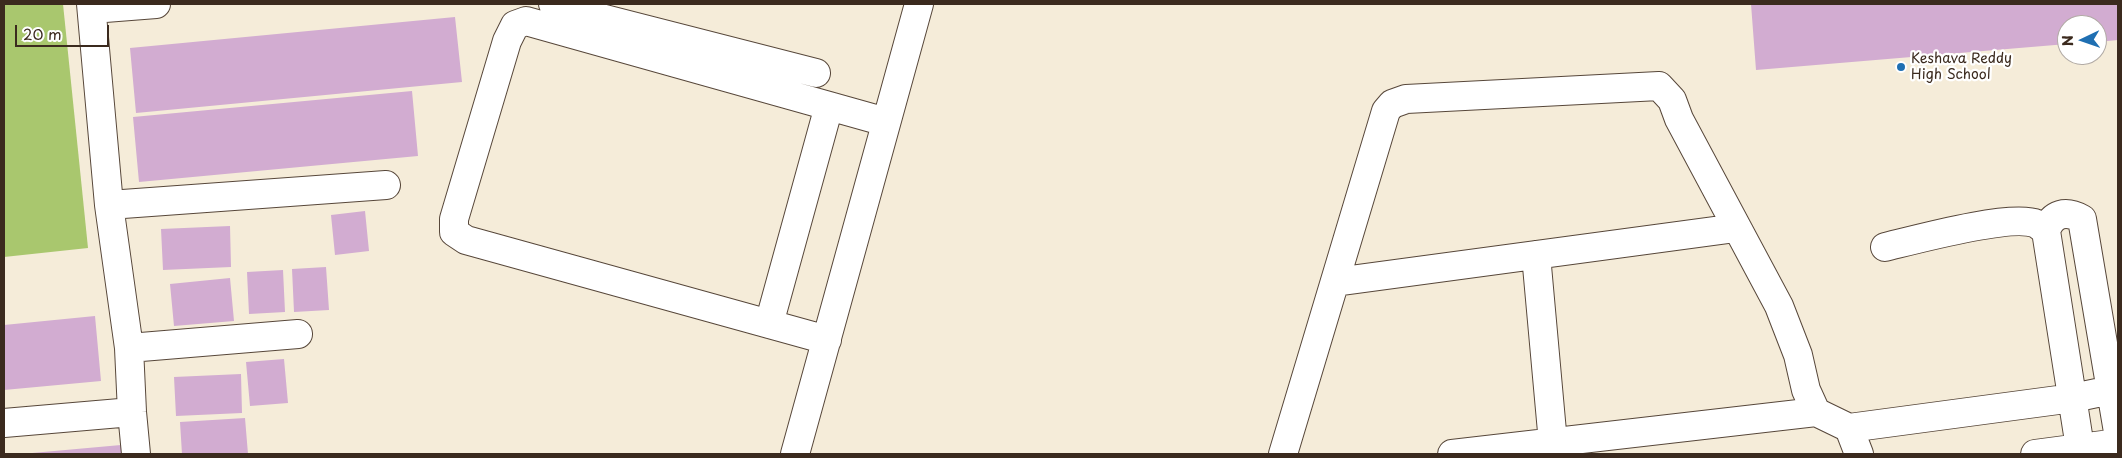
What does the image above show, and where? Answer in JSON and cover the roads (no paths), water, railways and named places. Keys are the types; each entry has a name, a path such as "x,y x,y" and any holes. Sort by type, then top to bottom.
{"street":[{"path":"136,454 129,348 109,204 92,6 156,4"},
{"path":"553,4 554,6 816,73"},
{"path":"795,454 919,4"},
{"path":"827,340 466,240 454,232 454,219 507,41 514,25 526,21 886,122"},
{"path":"1283,454 1386,111 1392,104 1406,99 1658,86 1672,100 1679,119 1779,306 1798,355 1806,390 1816,412"},
{"path":"769,324 829,106"},
{"path":"109,204 386,184"},
{"path":"2081,451 2046,231 2050,221 2060,214 2073,214 2082,219 2118,432"},
{"path":"1885,247 1966,228 2016,222 2036,224 2046,231"},
{"path":"1334,282 1736,228"},
{"path":"1536,255 1553,448"},
{"path":"129,348 298,334"},
{"path":"1452,454 1553,448 1816,412 1849,428 2073,398 2111,390"},
{"path":"4,423 132,412"},
{"path":"1849,428 1859,454"},
{"path":"2035,454 2081,451 2118,443"}],"place":[{"name":"Keshava Reddy High School","path":"1901,67"}]}
